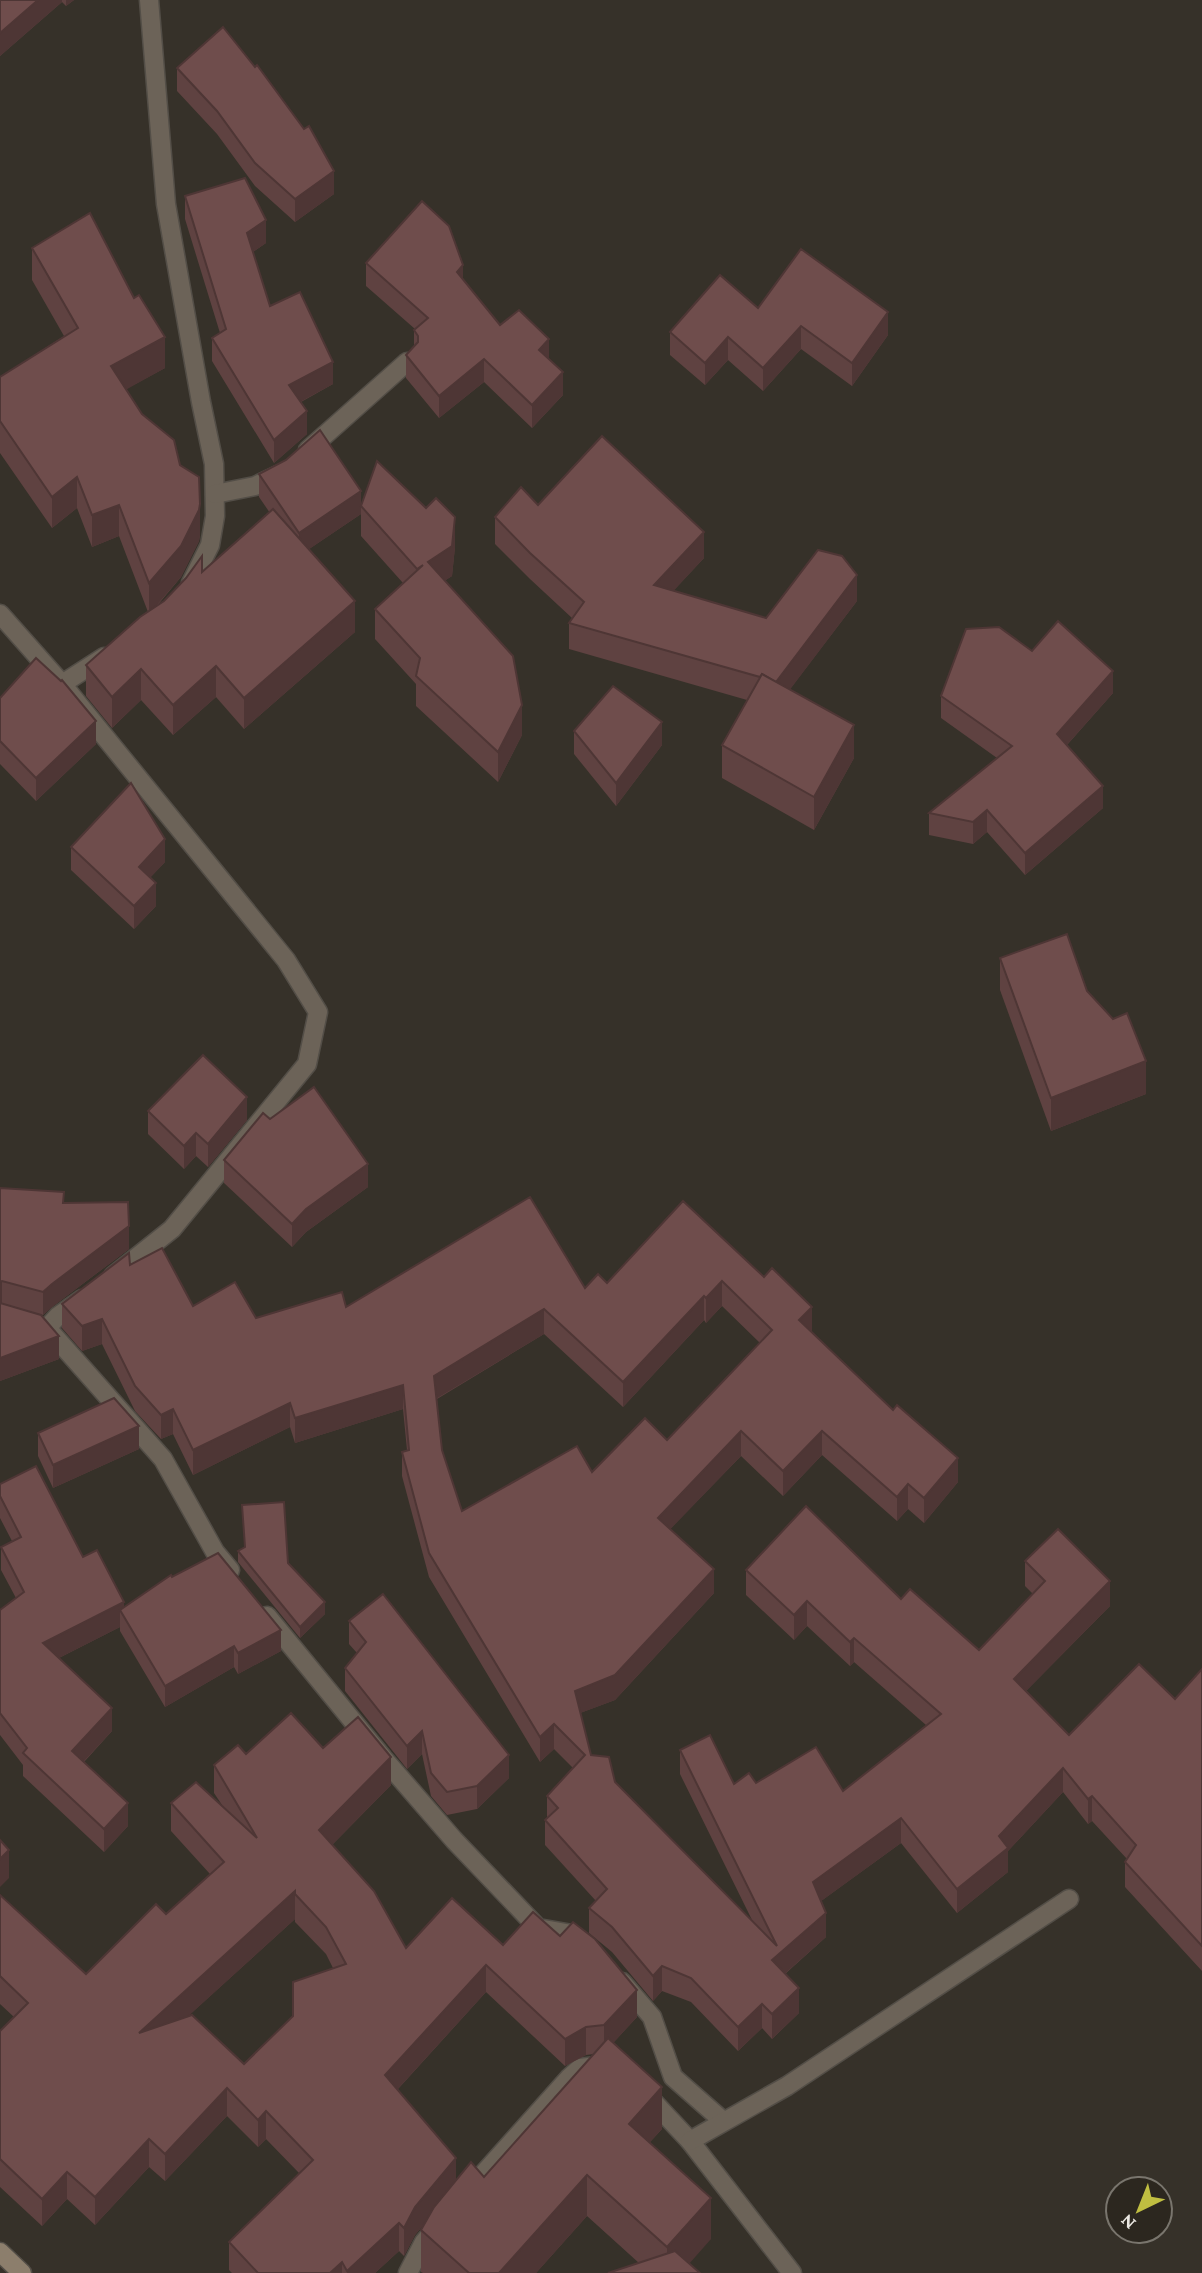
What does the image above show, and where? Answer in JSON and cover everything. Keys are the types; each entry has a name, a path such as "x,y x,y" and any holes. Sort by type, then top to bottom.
{"street":[{"path":"149,0 166,204 214,464 215,516 210,545 184,593"},
{"path":"215,494 256,486 279,474 407,362"},
{"path":"0,614 62,684 286,960 318,1012 307,1064 173,1229 58,1316 47,1328"},
{"path":"62,684 121,646"},
{"path":"0,1315 47,1328 163,1459 215,1552 239,1581"},
{"path":"254,1600 383,1758 454,1840 538,1928 572,1934 593,1951"},
{"path":"690,2141 787,2086 1069,1899"},
{"path":"611,1969 652,2017 673,2077 723,2121"},
{"path":"408,2273 424,2242 544,2106 580,2068 601,2064 616,2066 690,2141 792,2273"},
{"path":"0,2252 22,2273"}],"building":[{"path":"0,0 38,0 0,33"},
{"path":"223,27 255,67 257,65 304,129 309,126 334,171 295,199 255,163 217,111 177,68"},
{"path":"245,178 266,220 247,233 270,306 300,292 333,362 289,385 307,411 274,440 212,338 226,329 185,196"},
{"path":"422,201 449,226 463,265 457,272 500,325 519,310 549,339 539,350 563,372 532,405 484,359 439,396 406,355 418,342 414,330 428,318 366,263"},
{"path":"90,213 134,298 139,295 165,337 111,366 142,414 174,440 180,465 199,477 199,510 181,546 149,583 119,505 92,515 77,477 52,497 0,421 0,377 78,328 32,248"},
{"path":"801,249 888,312 852,363 801,326 763,368 728,337 705,363 670,332 720,275 758,308"},
{"path":"320,430 361,491 299,533 259,474 286,460"},
{"path":"602,436 704,532 654,585 766,618 818,550 842,556 857,575 776,682 762,674 760,677 569,623 584,602 495,517 521,487 538,505"},
{"path":"377,461 426,508 436,498 455,517 452,546 428,562 513,656 522,705 498,752 416,676 420,658 375,609 423,565 417,569 361,506"},
{"path":"273,509 355,601 244,698 216,666 173,705 141,669 112,697 86,665 140,617 164,601 202,556 202,572"},
{"path":"1058,621 1113,671 1057,734 1103,786 1025,853 987,810 973,822 929,813 1012,746 941,696 966,629 999,627 1032,651"},
{"path":"36,658 62,680 96,721 36,778 0,741 0,698"},
{"path":"762,674 854,725 814,797 722,745"},
{"path":"613,686 662,722 616,783 574,731"},
{"path":"131,783 165,839 139,867 156,883 134,906 71,847"},
{"path":"1067,934 1087,991 1113,1019 1127,1013 1146,1061 1051,1098 1000,958"},
{"path":"203,1055 247,1097 208,1144 196,1133 184,1146 148,1111"},
{"path":"314,1087 368,1164 306,1209 292,1224 224,1160 263,1113 270,1119"},
{"path":"0,1188 64,1192 63,1203 128,1202 129,1226 43,1292 0,1282"},
{"path":"530,1197 585,1288 598,1274 607,1283 683,1201 764,1277 772,1268 812,1307 799,1320 893,1410 897,1405 958,1458 924,1498 908,1484 897,1497 822,1431 783,1471 741,1431 658,1518 714,1569 615,1675 575,1691 591,1755 609,1757 615,1782 777,1946 680,1750 710,1735 734,1784 749,1773 756,1783 816,1747 843,1791 941,1714 854,1638 850,1642 807,1601 794,1615 746,1570 806,1506 901,1599 910,1589 979,1650 1045,1581 1025,1561 1058,1529 1110,1581 1014,1679 1069,1735 1139,1664 1175,1699 1202,1669 1202,1946 1125,1862 1136,1845 1092,1796 1088,1799 1063,1768 999,1836 1008,1848 957,1889 901,1818 813,1882 826,1913 772,1960 799,1988 772,2014 762,2004 738,2027 691,1978 662,1966 653,1976 612,1927 589,1908 607,1889 545,1820 558,1808 547,1796 585,1755 554,1724 540,1737 429,1553 402,1452 409,1450 403,1385 295,1418 290,1403 193,1450 173,1409 161,1415 135,1386 102,1319 82,1326 62,1304 129,1253 130,1265 162,1248 193,1306 235,1282 256,1318 342,1292 346,1307","holes":["722,1281 772,1330 667,1440 645,1418 592,1472 577,1446 462,1511 442,1450 434,1376 544,1309 623,1382 704,1296 706,1298"]},
{"path":"0,1303 41,1315 59,1336 0,1358"},
{"path":"114,1398 139,1426 53,1465 38,1433"},
{"path":"36,1466 83,1557 97,1550 124,1602 43,1643 112,1708 72,1751 128,1803 104,1829 23,1753 27,1748 0,1713 0,1610 24,1592 1,1547 21,1537 0,1496 0,1484"},
{"path":"284,1502 288,1563 325,1602 300,1627 238,1551 245,1547 242,1505"},
{"path":"218,1553 281,1630 238,1653 234,1646 165,1686 120,1610 171,1575 172,1577"},
{"path":"383,1594 509,1755 477,1786 447,1792 431,1773 422,1731 407,1746 345,1668 366,1642 349,1621"},
{"path":"291,1713 323,1748 358,1717 391,1757 319,1830 374,1891 406,1948 452,1898 503,1945 533,1912 560,1936 573,1922 595,1939 637,1990 604,2025 586,2027 565,2039 486,1965 385,2075 456,2158 415,2207 404,2228 399,2223 347,2271 342,2262 330,2273 258,2273 229,2242 313,2160 266,2111 258,2120 227,2088 165,2154 149,2139 95,2197 67,2172 42,2199 0,2159 0,2031 28,2003 0,1976 0,1895 86,1974 156,1904 166,1914 224,1862 171,1803 196,1782 257,1838 214,1765 238,1745 246,1754","holes":["295,1891 326,1927 346,1964 293,1982 293,2016 244,2064 192,2015 139,2033"]},
{"path":"0,1840 9,1850 0,1859"},
{"path":"608,2038 662,2087 629,2124 711,2198 667,2247 587,2175 499,2273 469,2273 421,2230 434,2207 471,2162 484,2177"},
{"path":"675,2251 700,2273 608,2273"}]}
